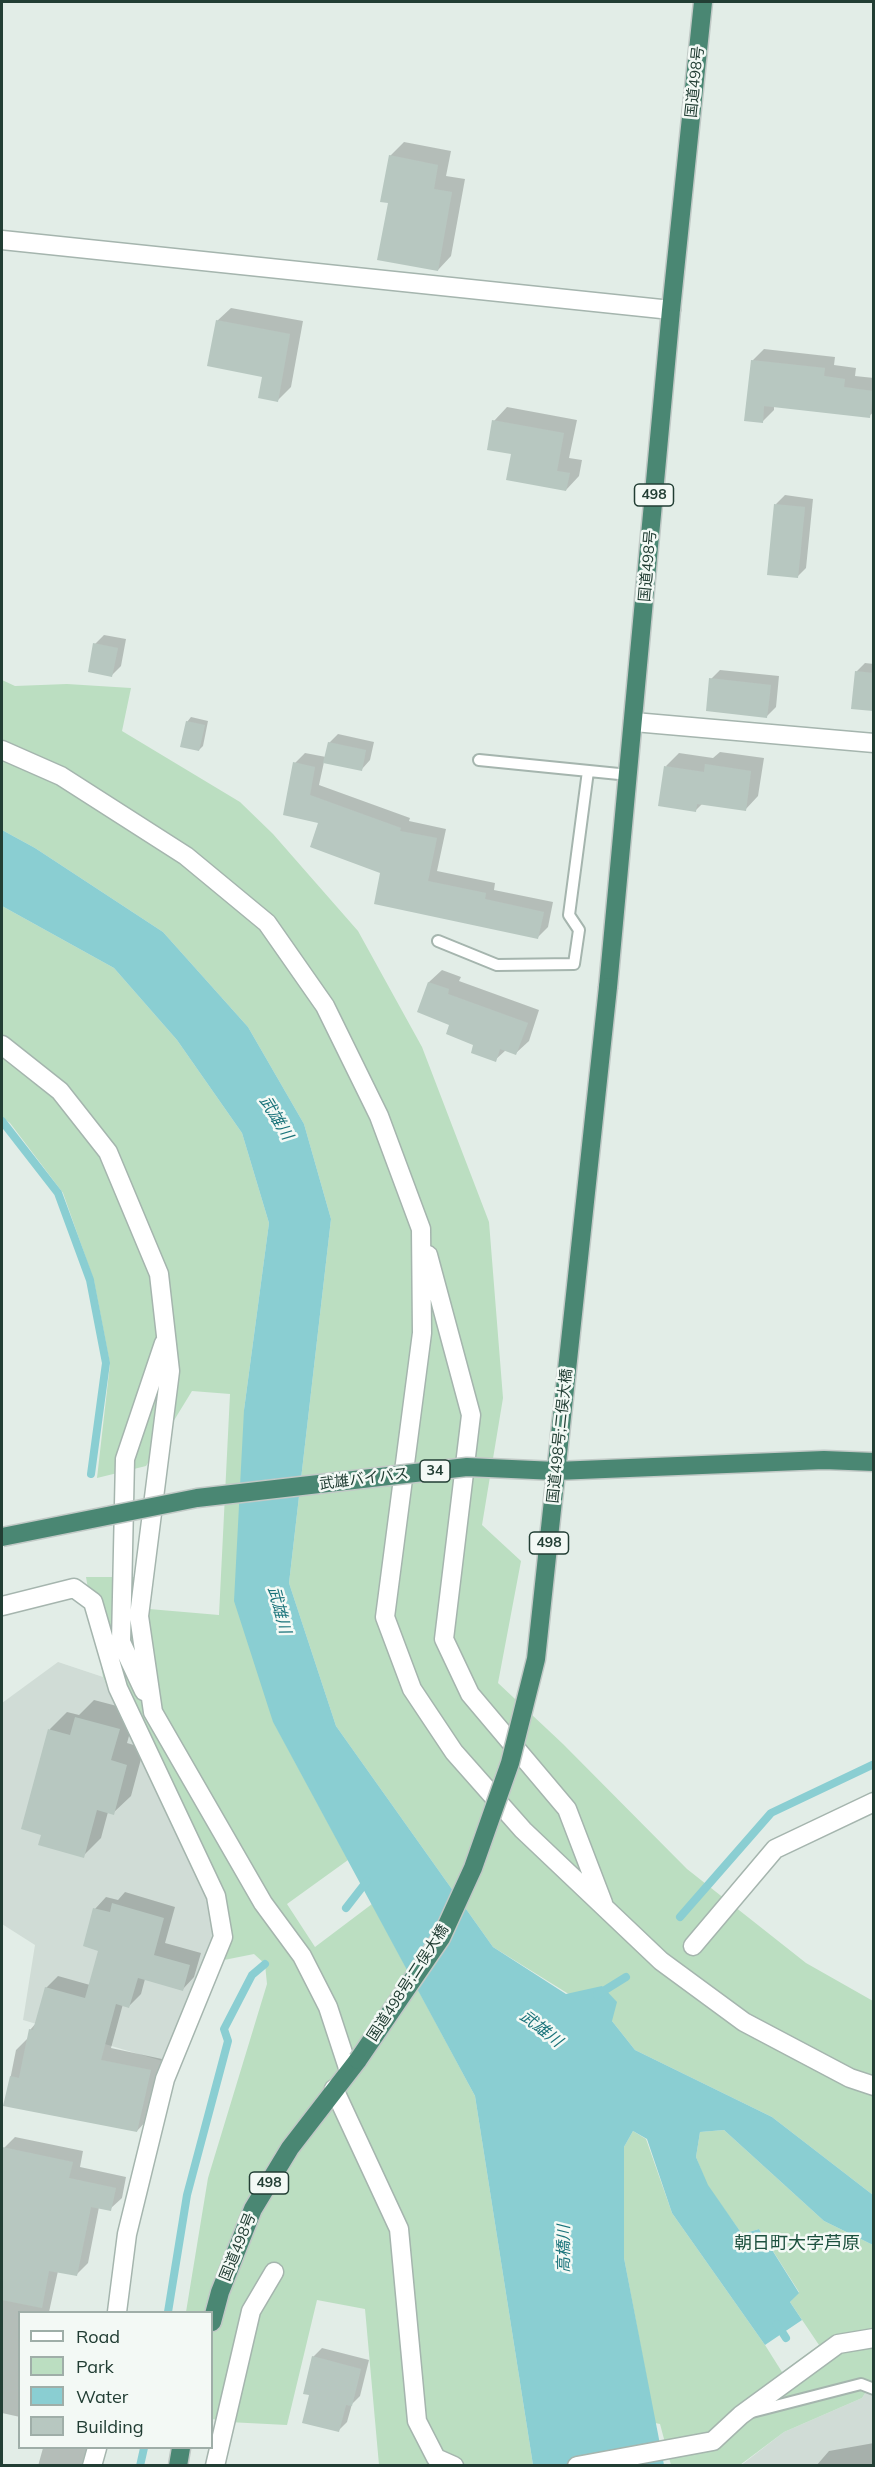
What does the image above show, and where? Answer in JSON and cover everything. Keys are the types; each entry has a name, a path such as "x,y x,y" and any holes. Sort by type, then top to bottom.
{"highway":[{"name":"国道498号","path":"608,987 671,310 703,2"},
{"name":"国道498号;二俣大橋","path":"353,2065 441,1938 473,1868 510,1763 536,1659 608,987"},
{"name":"武雄バイパス","path":"2,1537 197,1498 467,1467 556,1471 824,1460 873,1462"},
{"name":"国道498号","path":"213,2318 220,2292 253,2209 290,2148 353,2065"},
{"path":"178,2466 181,2449"}],"street":[{"path":"2,240 671,310"},
{"path":"634,722 873,743"},
{"path":"2,750 61,776 186,856 267,923 325,1006 379,1116 420,1229 471,1415 444,1639 470,1694 567,1809 605,1908"},
{"path":"2,1045 60,1092 108,1152 159,1274 170,1371 139,1616 153,1712"},
{"path":"420,1229 422,1333 385,1617 412,1689 454,1752 523,1830 661,1961 744,2022 850,2078 873,2086"},
{"path":"166,1336 125,1459 122,1642 153,1712 263,1903 302,1956 328,2007 353,2065"},
{"path":"2,1606 74,1588 93,1602 118,1688 216,1896 223,1937 165,2079 127,2234 117,2311"},
{"path":"102,1638 122,1642"},
{"path":"693,1946 775,1849 873,1802"},
{"path":"334,2089 399,2229 417,2421 436,2458 454,2466"},
{"path":"215,2466 250,2311 274,2272"},
{"path":"577,2466 713,2441 741,2415 838,2344 873,2338"},
{"path":"92,2466 97,2449"}],"lane":[{"path":"479,760 629,776"},
{"path":"438,940 497,965 574,964 579,930 569,915 588,771"},
{"path":"741,2415 861,2384 873,2389"}],"shaded area":[{"path":"58,1662 103,1677 207,1897 224,1960 176,2065 23,2020 35,1945 2,1924 2,1703"},
{"path":"873,2381 873,2465 740,2466 784,2432 862,2398"}],"green space":[{"path":"2,680 15,686 67,684 131,688 122,731 240,802 273,834 358,931 422,1047 489,1222 503,1398 482,1525 521,1561 498,1683 563,1744 687,1869 806,1963 873,2001 873,2195 772,2117 635,2050 612,2021 493,1947 336,1726 289,1583 331,1219 304,1124 248,1027 163,932 35,848 2,830"},
{"path":"2,906 114,968 177,1040 242,1133 269,1223 244,1410 273,1721 348,1860 287,1904 315,1947 372,1904 475,2096 533,2465 379,2465 365,2309 317,2300 287,2425 213,2419 213,2311 186,2311 208,2178 267,1984 265,1964 254,1954 224,1960 207,1897 103,1677 86,1577 135,1577 149,1609 219,1615 230,1394 192,1391 146,1466 97,1478 110,1364 94,1281 63,1193 10,1123 2,1117"},
{"path":"724,2130 824,2221 873,2245 873,2381 862,2398 784,2432 740,2465 671,2465 660,2424 655,2423 624,2258 624,2147 633,2131 646,2139 672,2213 782,2372 819,2345 790,2302 799,2292 759,2229 742,2234 707,2185 696,2157 700,2132"}],"water":[{"path":"2,830 35,848 163,932 248,1027 304,1124 331,1219 289,1583 336,1726 493,1947 566,1994 602,1986 617,2002 612,2021 635,2050 772,2117 873,2195 873,2245 824,2221 724,2130 700,2132 696,2157 708,2185 742,2234 759,2229 799,2293 790,2302 802,2320 765,2345 672,2213 647,2139 633,2131 624,2147 624,2258 664,2465 533,2465 475,2096 273,1722 234,1601 244,1410 269,1223 242,1133 177,1040 114,968 2,906"}],"building":[{"path":"389,155 438,165 434,189 452,192 438,271 377,260 388,203 380,202"},
{"path":"216,320 290,334 278,402 258,398 262,377 207,366"},
{"path":"751,360 825,368 824,376 845,379 844,387 873,391 870,418 764,406 763,423 744,421"},
{"path":"492,420 564,433 557,471 570,473 566,491 506,480 511,454 487,450"},
{"path":"774,504 805,507 798,578 767,575"},
{"path":"93,643 118,648 112,677 88,672"},
{"path":"855,671 873,673 873,711 851,709"},
{"path":"709,678 771,685 767,718 706,711"},
{"path":"186,721 205,725 199,751 180,747"},
{"path":"328,742 366,750 362,771 323,763"},
{"path":"293,762 315,767 310,795 401,828 400,831 437,838 428,881 486,893 485,899 544,912 538,939 374,904 380,873 310,847 318,823 283,815"},
{"path":"705,764 751,771 746,811 697,804 696,812 658,806 664,766 704,772"},
{"path":"428,982 449,989 448,994 528,1023 516,1055 500,1049 496,1062 471,1053 473,1045 446,1034 449,1025 417,1012"},
{"path":"75,1717 120,1729 111,1760 127,1765 114,1815 97,1810 84,1858 38,1845 41,1835 21,1829 48,1729 70,1735"},
{"path":"112,1903 164,1918 154,1955 190,1965 183,1991 138,1978 129,2008 116,2004 101,2060 151,2070 137,2132 3,2106 10,2076 19,2078 29,2029 33,2030 45,1987 85,1998 98,1951 83,1946 93,1908 110,1912"},
{"path":"2,2147 73,2162 69,2178 116,2188 111,2211 91,2207 77,2276 49,2271 42,2308 2,2300"},
{"path":"312,2356 361,2369 352,2406 346,2405 339,2432 302,2423 309,2395 303,2394"}],"waterway":[{"path":"2,1121 58,1193 90,1280 106,1363 91,1474"},
{"path":"680,1917 771,1813 874,1764"},
{"path":"346,1908 367,1881"},
{"path":"168,2311 187,2195 228,2041 224,2029 252,1975 265,1964"},
{"path":"597,1995 626,1977"},
{"path":"777,2324 786,2338"},
{"path":"140,2466 144,2449"}],"district":[{"name":"朝日町大字芦原","path":"797,2244"}],"water label":[{"name":"武雄川","path":"276,1118"},
{"name":"武雄川","path":"279,1610"},
{"name":"武雄川","path":"541,2029"},
{"name":"高橋川","path":"564,2249"}]}
